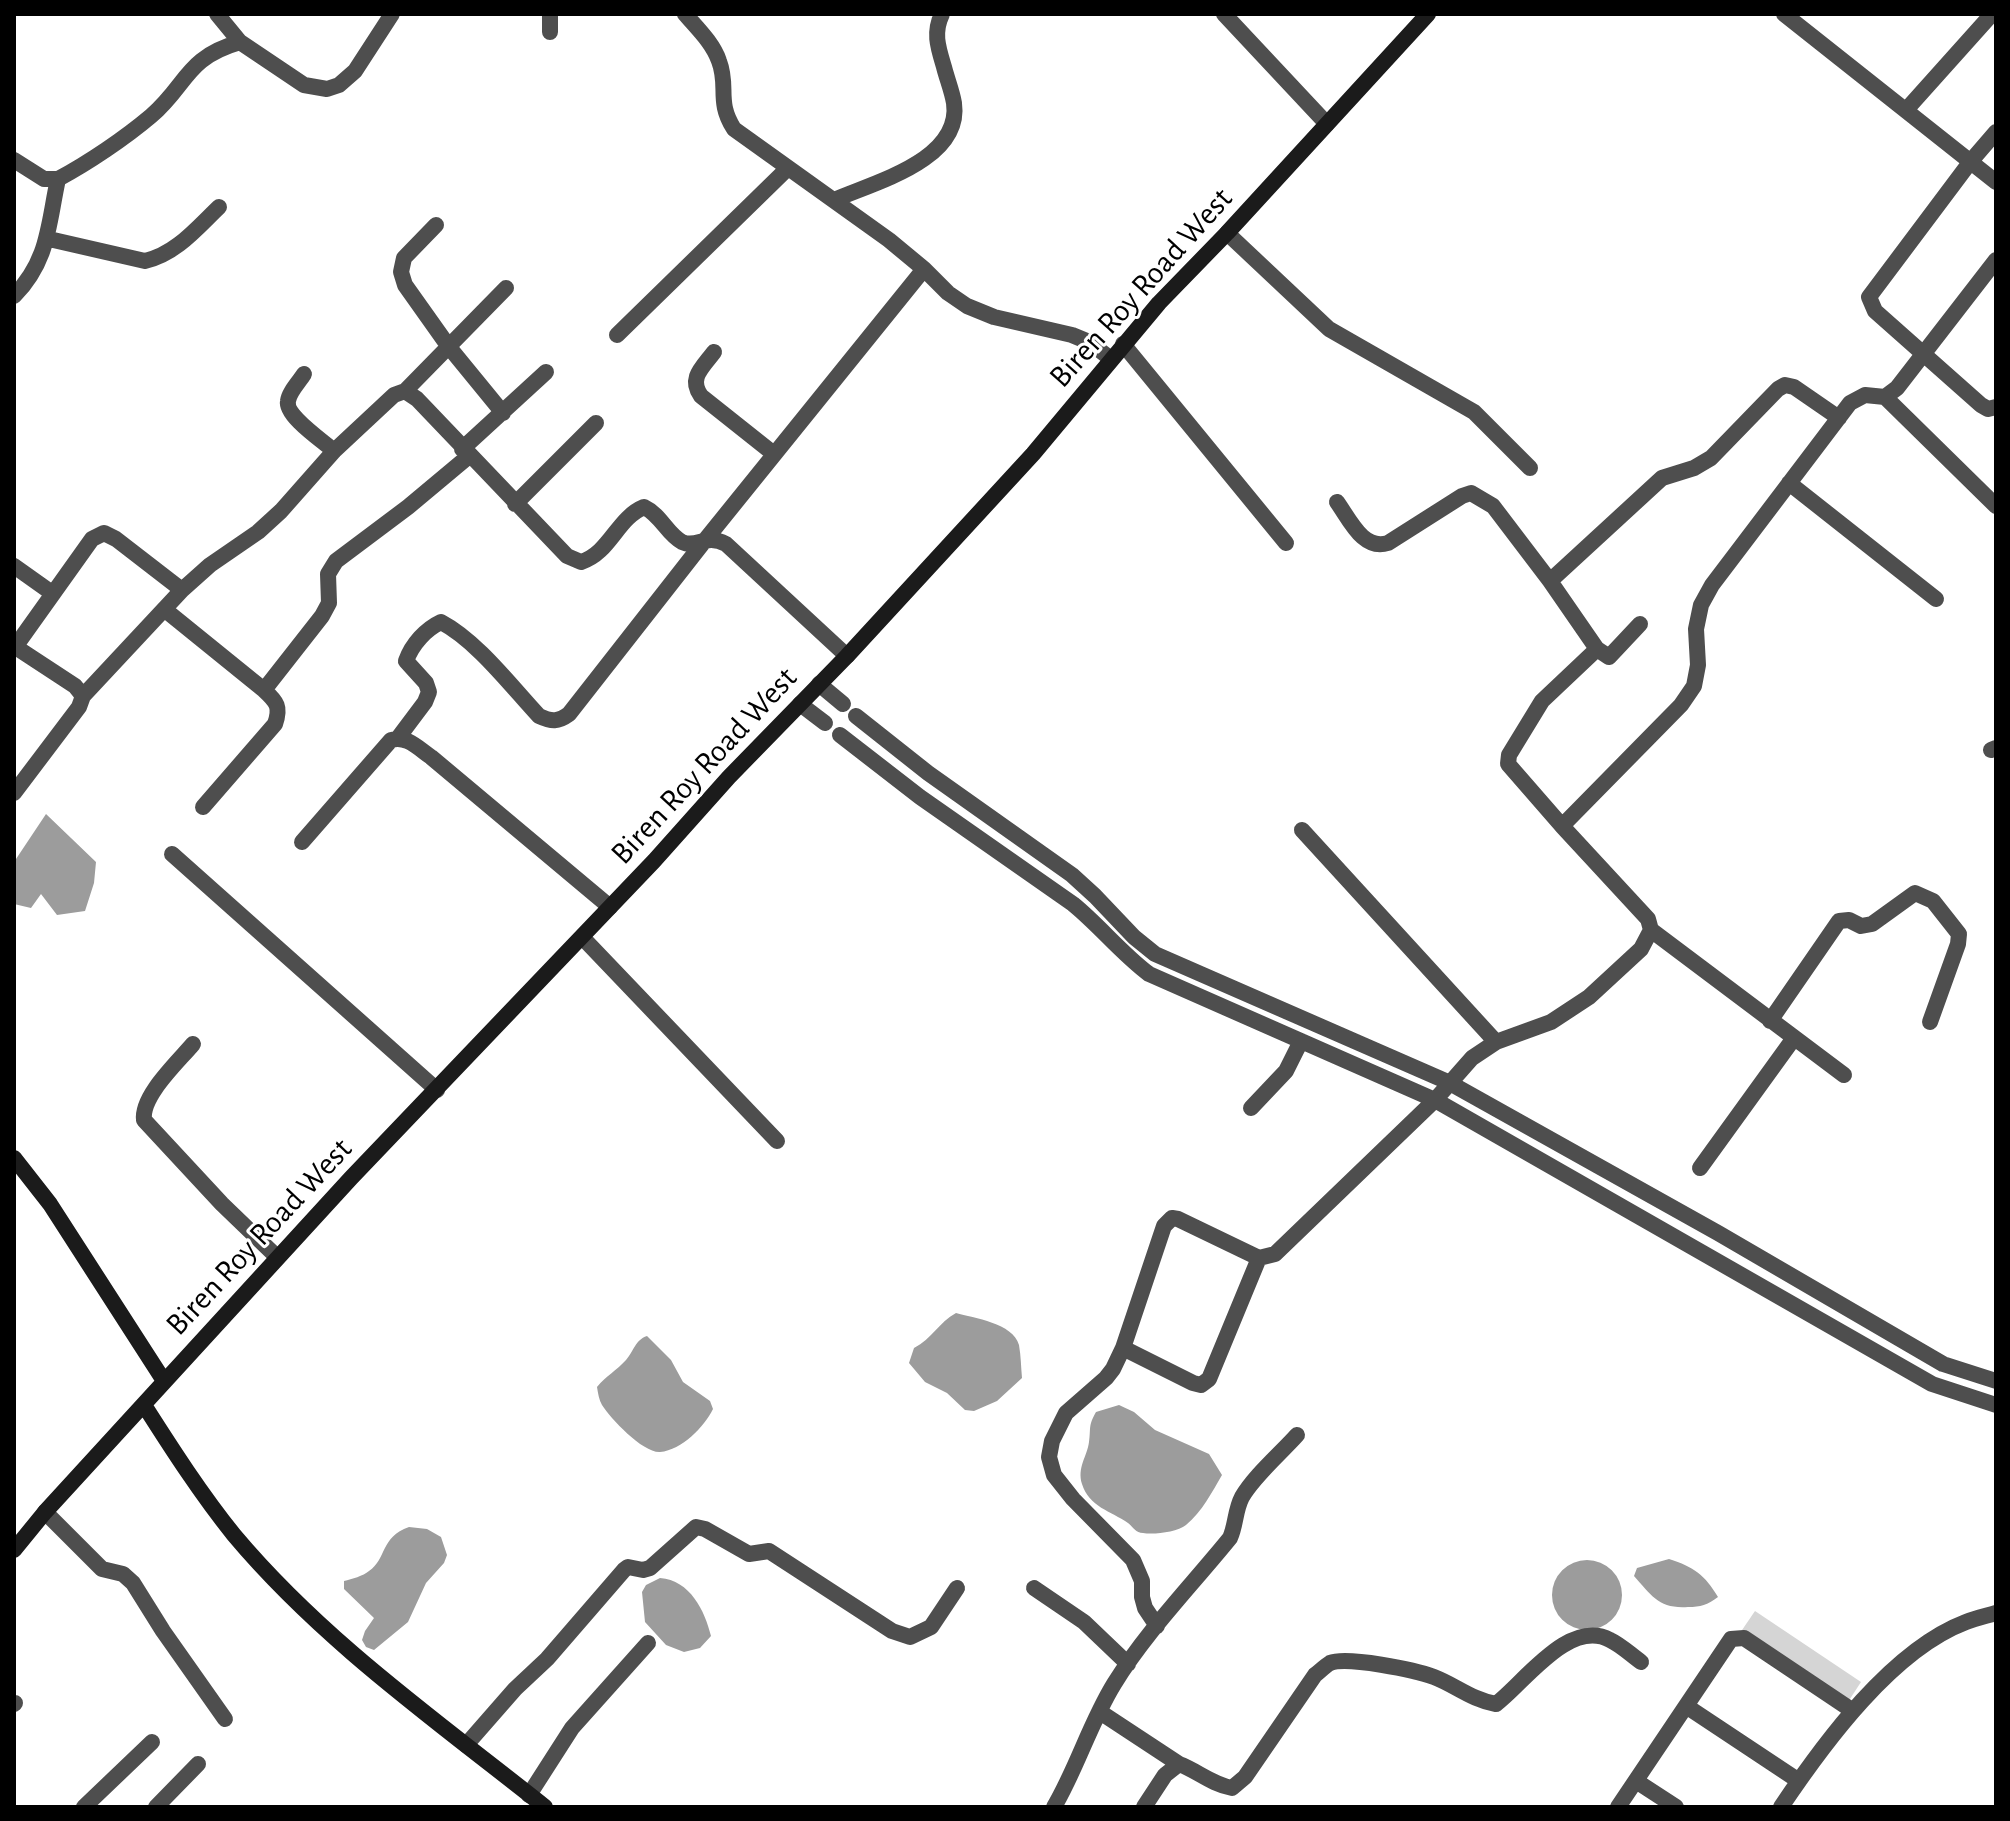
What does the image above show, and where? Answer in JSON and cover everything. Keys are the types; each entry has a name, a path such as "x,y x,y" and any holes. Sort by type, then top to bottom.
{"main road":[{"name":"Biren Roy Road West","path":"14,1550 277,1257 847,656 1033,454 1123,344 1428,14"},
{"path":"14,1158 50,1204 164,1381"},
{"path":"144,1405 190,1477 234,1535 273,1577 389,1685 538,1803"}],"street":[{"path":"217,14 240,42 304,85 327,89 339,85 355,71 392,14"},
{"path":"550,14 550,32"},
{"path":"685,14 719,59 722,103 734,129 834,200 967,306 994,317 1072,335 1089,342 1111,359"},
{"path":"834,200 931,156 945,141 953,123 954,104 935,30 942,14"},
{"path":"1224,14 1327,124"},
{"path":"1784,14 1996,182"},
{"path":"1906,110 1992,14"},
{"path":"14,160 44,179 58,179 151,116 197,62 216,49 240,42"},
{"path":"1996,132 1869,297 1875,311 1981,405 1988,409 1996,407"},
{"path":"617,335 788,168"},
{"path":"14,296 39,264 49,239 58,179"},
{"path":"49,239 145,261 172,251 219,207"},
{"path":"436,225 404,258 401,272 405,285 449,347 503,413"},
{"path":"1227,233 1329,329 1474,412 1530,468"},
{"path":"1885,397 1897,388 1996,260"},
{"path":"398,738 429,692 426,683 406,661 409,651 431,626 441,622 452,627 539,716 560,721 569,714 924,269"},
{"path":"14,793 79,707 83,696 182,590 281,511 334,451 394,395 405,391 506,288"},
{"path":"1123,344 1286,543"},
{"path":"714,352 695,378 695,388 774,454"},
{"path":"264,690 322,616 329,603 328,574 336,561 408,507 546,372"},
{"path":"304,374 288,398 288,407 334,451"},
{"path":"1550,581 1662,478 1694,468 1711,458 1785,385 1794,387 1839,418"},
{"path":"405,391 417,399 567,556 581,562 595,557 634,511 644,507 654,512 680,541 691,545 716,539 726,544 847,656"},
{"path":"1562,826 1681,705 1694,686 1698,665 1696,629 1701,605 1712,585 1850,403 1865,395 1885,397 1996,506"},
{"path":"515,504 596,423"},
{"path":"1789,483 1936,599"},
{"path":"1337,502 1362,537 1377,546 1388,543 1462,496 1471,493 1480,496 1493,506 1597,649 1609,657 1640,624"},
{"path":"83,696 75,686 14,646 92,539 104,533 116,539 182,590"},
{"path":"14,566 52,593"},
{"path":"164,609 277,701 280,712 275,724 203,807"},
{"path":"1597,649 1542,701 1509,755 1508,764 1648,919 1651,930 1844,1075"},
{"path":"819,684 843,704"},
{"path":"800,704 825,723"},
{"path":"856,716 928,773 1072,875 1155,954 1448,1082 1718,1233 1943,1364 1996,1381"},
{"path":"840,735 920,797 1063,896 1097,923 1131,961 1149,974 1435,1100 1932,1384 1996,1405"},
{"path":"302,842 391,740 398,738 431,757 610,907"},
{"path":"1302,830 1496,1042"},
{"path":"172,854 437,1090"},
{"path":"1770,1021 1839,921 1849,920 1866,926 1915,893 1933,901 1959,934 1930,1022"},
{"path":"1157,1626 1145,1608 1142,1581 1133,1560 1073,1499 1054,1475 1049,1457 1052,1441 1066,1413 1106,1378 1123,1348 1167,1221 1178,1219 1259,1258 1268,1258 1283,1249 1435,1100 1472,1058 1496,1042 1551,1022 1589,997 1641,949 1651,930"},
{"path":"582,937 777,1141"},
{"path":"1700,1168 1794,1038"},
{"path":"1251,1108 1286,1071 1301,1041"},
{"path":"193,1044 148,1098 143,1110 144,1120 222,1204 277,1257"},
{"path":"1708,1254 1718,1233"},
{"path":"1123,1348 1201,1385 1209,1379 1259,1258"},
{"path":"1932,1384 1943,1364"},
{"path":"1054,1807 1100,1712 1128,1664 1230,1538 1243,1495 1297,1435"},
{"path":"45,1512 102,1569 123,1574 133,1583 225,1719"},
{"path":"466,1745 515,1689 547,1659 624,1570 628,1567 650,1568 696,1527 749,1554 769,1551 892,1631 910,1637 931,1627 957,1588"},
{"path":"1034,1588 1084,1622 1128,1664"},
{"path":"1781,1807 1853,1711 1903,1661 1965,1622 1996,1613"},
{"path":"1100,1712 1179,1764 1194,1769 1213,1784 1232,1788 1245,1777 1315,1675 1330,1663 1347,1661 1410,1670 1436,1678 1480,1701 1496,1704 1548,1654 1591,1635 1609,1638 1641,1662"},
{"path":"1618,1807 1731,1639 1744,1638 1853,1711"},
{"path":"538,1803 572,1728 648,1643"},
{"path":"1686,1706 1799,1781"},
{"path":"84,1807 152,1742"},
{"path":"156,1807 198,1764"},
{"path":"1144,1807 1165,1775 1179,1764"},
{"path":"1636,1781 1676,1807"}],"shaded area":[{"path":"46,814 96,862 94,883 85,911 57,915 41,894 31,908 14,904 14,862"},
{"path":"956,1313 1009,1331 1019,1345 1022,1378 997,1401 974,1411 965,1410 947,1393 925,1382 909,1363 914,1348"},
{"path":"647,1336 671,1360 683,1382 710,1401 713,1409 691,1436 676,1447 660,1452 645,1447 620,1426 602,1405 597,1387"},
{"path":"1119,1405 1134,1412 1155,1430 1209,1454 1222,1475 1202,1508 1182,1527 1159,1533 1138,1532 1095,1503 1085,1492 1081,1472 1092,1420 1096,1412"},
{"path":"409,1527 427,1529 441,1537 447,1555 426,1583 408,1622 374,1650 366,1647 362,1640 374,1618 344,1589 344,1581 369,1571 393,1536"},
{"path":"1669,1559 1698,1573 1718,1597 1693,1607 1670,1606 1657,1600 1634,1576 1637,1568"},
{"path":"1594,1560 1616,1575 1622,1595 1620,1609 1612,1620 1601,1628 1580,1630 1562,1620 1554,1609 1552,1588 1562,1570 1573,1562"},
{"path":"660,1578 680,1584 700,1607 711,1636 700,1648 684,1652 666,1645 645,1622 642,1592 646,1585"},
{"path":"1755,1611 1861,1682 1846,1705 1740,1633"}]}
